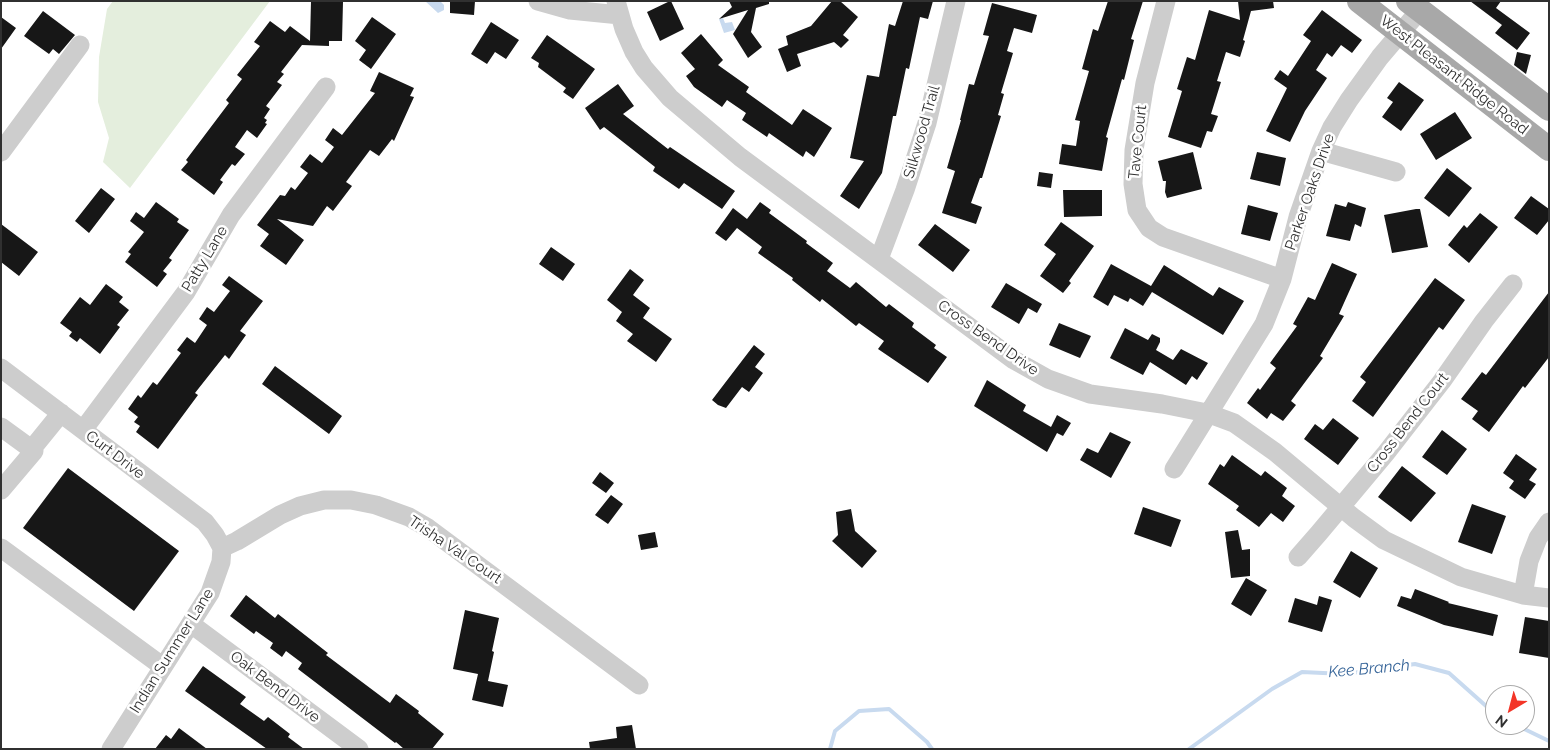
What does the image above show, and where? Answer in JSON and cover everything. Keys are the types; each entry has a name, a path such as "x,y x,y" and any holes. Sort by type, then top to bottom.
{"main road":[{"name":"West Pleasant Ridge Road","path":"1359,1 1549,149"},
{"name":"West Pleasant Ridge Road","path":"1414,6 1549,110"}],"street":[{"path":"538,1 570,10 618,8"},
{"name":"Silkwood Trail","path":"879,259 905,190 926,123 956,1"},
{"name":"Tave Court","path":"1166,1 1145,83 1134,150 1133,184 1137,210 1149,228 1163,237 1282,279"},
{"name":"Parker Oaks Drive","path":"1174,470 1207,413 1264,324 1282,279 1298,217 1321,151 1332,127 1349,100 1400,33 1414,6"},
{"name":"Cross Bend Drive","path":"618,8 624,29 634,52 644,68 670,98 740,157 1014,360 1048,379 1090,394 1162,404 1207,413 1234,423 1267,446 1354,518 1384,540 1461,577 1523,595 1549,598"},
{"path":"1,152 80,45"},
{"name":"Patty Lane","path":"83,430 186,292 231,215 326,87"},
{"path":"1321,151 1396,172"},
{"name":"Cross Bend Court","path":"1298,556 1342,507 1442,381 1484,321 1513,284"},
{"name":"Curt Drive","path":"1,368 205,522 222,548"},
{"path":"1,490 34,451 32,450 61,413"},
{"path":"1,427 32,450"},
{"name":"Trisha Val Court","path":"222,548 280,515 306,505 324,500 351,500 376,505 409,517 428,528 639,685"},
{"path":"1523,595 1528,561 1538,538 1549,522"},
{"path":"1,548 162,666"},
{"name":"Indian Summer Lane","path":"111,749 210,593 221,562 222,548"},
{"name":"Oak Bend Drive","path":"191,624 359,749"}],"green space":[{"path":"113,1 270,1 130,188 103,162 109,138 98,102 99,57 107,9"}],"water":[{"path":"425,1 440,1 444,5 444,10 438,13"},
{"path":"723,18 725,23 732,22 735,30 724,33 719,19"}],"building":[{"path":"311,1 343,2 342,41 329,41 329,46 302,45 281,72 284,74 277,82 282,85 266,106 270,109 264,118 267,120 265,123 267,124 257,138 247,130 235,147 245,154 235,166 232,164 220,180 223,182 214,195 181,170 188,162 186,160 229,103 226,100 242,79 237,75 260,46 254,42 270,21 285,32 290,26 310,41"},
{"path":"450,1 475,1 474,15 450,13"},
{"path":"670,1 684,29 660,41 647,12"},
{"path":"729,1 769,1 769,4 756,8 751,32 762,47 748,58 733,34 748,10 719,19 732,7"},
{"path":"832,1 840,1 858,17 843,35 849,40 841,48 834,42 797,54 801,66 787,72 778,49 788,45 786,36 811,26"},
{"path":"903,1 933,1 928,19 920,17 909,69 906,68 896,116 893,116 882,173 859,209 840,196 864,161 850,158 867,75 879,77 889,24 895,26"},
{"path":"1108,1 1143,1 1131,39 1134,40 1124,80 1122,79 1106,137 1108,138 1102,171 1059,164 1062,144 1076,146 1080,121 1075,120 1089,71 1082,69 1093,29 1098,31"},
{"path":"1238,1 1273,1 1274,8 1251,11 1240,57 1226,52 1217,81 1221,82 1211,114 1218,116 1212,132 1207,131 1201,148 1168,137 1182,91 1177,89 1187,57 1195,60 1209,10 1240,20"},
{"path":"1470,1 1501,1 1496,8 1530,33 1517,50 1495,33 1502,25"},
{"path":"992,3 1037,15 1032,33 1014,28 1007,51 1013,53 1001,93 1004,94 998,115 1001,116 982,178 980,178 971,203 982,207 976,224 942,213 955,171 947,168 969,84 974,85 989,36 983,35"},
{"path":"1322,10 1362,40 1352,53 1341,45 1332,57 1327,53 1316,70 1327,78 1305,111 1290,142 1266,131 1287,88 1274,79 1280,70 1288,76 1311,41 1303,35"},
{"path":"43,11 75,35 59,54 53,49 49,54 24,36"},
{"path":"1,17 16,28 1,49"},
{"path":"372,17 396,34 371,69 359,60 366,50 355,41"},
{"path":"491,22 519,40 506,59 495,52 487,64 471,54"},
{"path":"701,34 723,60 718,65 749,87 746,92 792,125 803,109 832,128 814,157 806,151 803,157 769,133 767,137 742,120 746,113 727,100 722,107 694,87 686,76 695,69 681,53"},
{"path":"547,35 595,69 573,99 563,92 566,88 538,67 539,63 531,58"},
{"path":"1517,52 1531,55 1526,74 1514,65"},
{"path":"379,72 414,88 410,96 414,97 394,141 392,139 379,156 370,150 346,182 352,186 333,211 327,206 313,226 277,219 304,240 286,265 260,246 269,234 257,225 280,195 285,196 291,187 295,190 308,173 300,167 310,154 322,163 334,147 325,140 333,128 342,135 375,93 370,91"},
{"path":"1399,82 1424,100 1401,131 1382,117 1393,102 1387,98"},
{"path":"618,84 634,106 623,114 668,149 670,147 735,191 722,209 684,183 679,189 653,171 655,167 604,127 600,130 585,108"},
{"path":"1455,112 1472,138 1436,160 1420,134"},
{"path":"1193,152 1202,189 1167,198 1165,192 1166,181 1163,181 1158,161"},
{"path":"1257,152 1286,158 1280,186 1250,179"},
{"path":"1447,168 1472,188 1449,217 1424,198"},
{"path":"1039,172 1053,174 1051,188 1037,186"},
{"path":"101,188 115,199 89,233 75,221"},
{"path":"1063,190 1102,190 1102,216 1064,217"},
{"path":"1531,196 1549,209 1549,220 1537,235 1514,218"},
{"path":"156,202 179,219 177,222 189,230 169,258 172,260 163,271 167,274 157,287 125,262 131,254 128,252 144,232 130,221 136,212 144,218"},
{"path":"760,202 771,210 769,213 833,263 827,271 850,288 856,282 886,307 889,304 914,323 912,327 936,345 934,348 947,357 928,383 878,349 884,341 859,323 856,326 822,299 820,302 792,280 793,278 758,253 762,247 737,228 726,241 715,233 733,208 747,219"},
{"path":"1348,202 1366,208 1361,227 1355,224 1350,241 1326,236 1335,204 1346,207"},
{"path":"1248,205 1278,213 1270,241 1241,234"},
{"path":"1420,209 1428,247 1392,253 1384,215"},
{"path":"1480,213 1498,227 1469,263 1448,245 1464,225 1467,228"},
{"path":"1061,222 1094,246 1069,281 1071,283 1063,293 1040,276 1056,254 1044,245"},
{"path":"1,224 38,252 19,276 1,262"},
{"path":"935,224 970,250 953,272 918,245"},
{"path":"551,247 575,264 563,281 539,264"},
{"path":"1332,263 1357,274 1339,314 1344,316 1320,356 1323,358 1291,401 1296,405 1283,421 1271,413 1267,419 1247,403 1258,388 1260,390 1276,368 1270,363 1297,326 1293,324 1308,297 1315,300"},
{"path":"1111,264 1151,286 1164,265 1213,296 1219,287 1244,301 1223,335 1152,292 1143,306 1130,298 1128,302 1114,295 1108,306 1093,297"},
{"path":"630,269 644,280 633,295 650,308 643,318 672,339 656,362 627,341 633,334 616,321 622,312 607,300"},
{"path":"229,276 263,301 240,331 246,335 229,359 225,355 195,393 198,395 158,449 136,432 140,426 134,422 138,417 128,409 138,395 141,398 153,382 157,385 181,353 177,350 187,337 195,343 207,325 199,319 207,307 214,312 230,291 222,285"},
{"path":"1435,278 1465,300 1443,330 1439,327 1373,417 1352,401 1366,382 1360,377"},
{"path":"1006,283 1042,304 1037,313 1028,308 1019,324 991,307"},
{"path":"106,284 123,297 119,302 129,310 117,325 120,327 100,354 80,338 77,342 69,336 72,332 60,323 80,297 90,305"},
{"path":"1549,292 1549,357 1525,388 1523,386 1489,432 1472,419 1478,411 1461,399 1482,372 1486,375"},
{"path":"1059,323 1091,336 1080,358 1049,345"},
{"path":"1125,328 1148,340 1152,334 1160,338 1156,350 1173,360 1181,349 1208,363 1197,380 1192,376 1186,385 1150,362 1143,375 1110,358"},
{"path":"754,345 765,354 755,367 763,373 749,392 742,387 726,408 718,405 712,400"},
{"path":"275,366 342,416 329,434 262,384"},
{"path":"987,380 1026,405 1023,411 1051,427 1057,415 1071,423 1063,436 1057,433 1047,452 974,406"},
{"path":"1333,418 1359,438 1338,465 1304,439 1315,424 1323,430"},
{"path":"1442,430 1467,449 1447,475 1422,457"},
{"path":"1110,432 1131,442 1111,478 1080,460 1087,448 1098,453"},
{"path":"1516,454 1537,469 1529,480 1536,484 1525,499 1509,488 1514,481 1503,473"},
{"path":"1232,455 1261,476 1265,471 1287,488 1282,496 1295,506 1283,522 1271,513 1259,527 1236,510 1239,506 1208,484 1220,464 1224,467"},
{"path":"1402,466 1436,493 1411,522 1378,497"},
{"path":"68,468 179,551 134,611 23,528"},
{"path":"600,472 614,483 606,493 592,483"},
{"path":"611,495 623,504 608,524 595,515"},
{"path":"1472,504 1506,516 1492,554 1458,542"},
{"path":"1143,507 1181,520 1171,547 1134,534"},
{"path":"851,509 855,531 877,551 862,568 832,541 838,535 836,512"},
{"path":"1238,530 1242,550 1250,549 1250,576 1231,578 1225,532"},
{"path":"655,532 658,547 641,550 638,535"},
{"path":"1351,551 1378,568 1360,598 1333,582"},
{"path":"1246,578 1267,590 1251,616 1231,604"},
{"path":"1415,589 1448,603 1498,615 1493,636 1444,625 1397,606 1401,596 1411,599"},
{"path":"246,595 275,618 278,614 328,653 326,655 390,703 396,694 419,711 418,713 444,734 432,749 404,749 395,743 298,669 302,663 286,651 282,657 270,648 273,643 256,631 254,634 230,616"},
{"path":"1319,596 1332,600 1322,632 1288,622 1295,598 1317,605"},
{"path":"465,610 499,618 488,681 508,685 503,707 472,700 478,674 453,669"},
{"path":"1525,617 1549,621 1549,658 1519,653"},
{"path":"203,666 246,697 240,704 264,721 268,717 290,734 288,737 304,749 267,749 185,691"},
{"path":"632,725 636,749 590,749 589,742 617,738 616,727"},
{"path":"179,728 207,749 155,749 166,735 171,739"}],"waterway":[{"name":"Kee Branch","path":"1189,749 1272,689 1302,672 1344,674 1415,664 1449,673 1485,705"},
{"name":"Kee Branch","path":"830,749 835,731 859,711 889,709 927,742 932,749"},
{"name":"Kee Branch","path":"1535,734 1549,741"}]}
